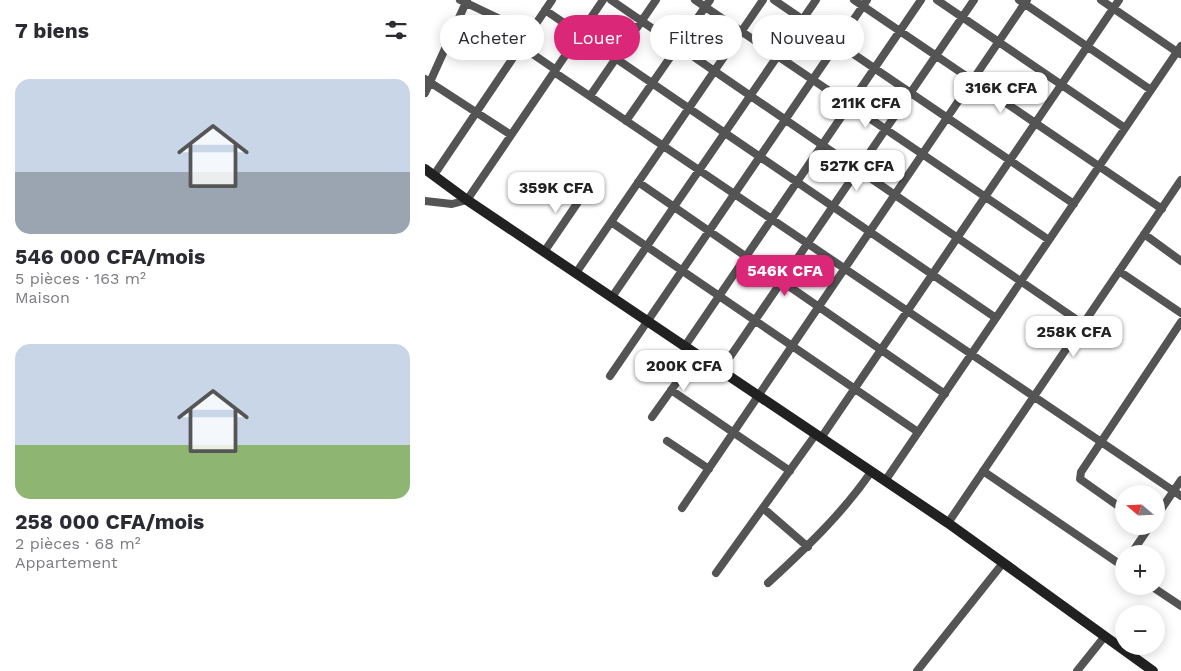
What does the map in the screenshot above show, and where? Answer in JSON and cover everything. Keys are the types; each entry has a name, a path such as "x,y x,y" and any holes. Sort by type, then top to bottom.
{"street":[{"path":"542,15 552,0"},
{"path":"593,15 603,0"},
{"path":"611,0 650,27"},
{"path":"640,24 656,0"},
{"path":"695,0 707,3 721,15"},
{"path":"742,31 763,0"},
{"path":"773,0 795,15"},
{"path":"805,15 815,0"},
{"path":"854,0 865,3 900,31 1161,209"},
{"path":"685,346 921,0"},
{"path":"937,0 1125,128"},
{"path":"721,370 974,0"},
{"path":"885,481 1151,90 1180,51 1101,0"},
{"path":"716,573 789,471 855,388 1119,0"},
{"path":"425,93 427,81 464,1 492,15"},
{"path":"683,508 999,42 1023,1 1151,90"},
{"path":"699,15 707,3"},
{"path":"857,15 865,3"},
{"path":"545,10 554,16"},
{"path":"512,60 476,113 429,172 467,200 948,523 1153,671"},
{"path":"540,60 626,121 1181,496"},
{"path":"425,201 452,204 467,200 562,60"},
{"path":"590,96 615,60"},
{"path":"619,60 996,318"},
{"path":"626,121 668,60"},
{"path":"698,60 1083,324"},
{"path":"576,273 722,60"},
{"path":"611,297 774,60"},
{"path":"783,60 1049,240"},
{"path":"610,376 826,60"},
{"path":"862,60 1074,204"},
{"path":"427,81 511,136"},
{"path":"948,523 1161,209 1178,191 1181,180"},
{"path":"638,182 945,394"},
{"path":"544,252 587,189"},
{"path":"611,222 919,432"},
{"path":"1144,234 1181,261"},
{"path":"1119,271 1181,313"},
{"path":"1115,504 1080,479 1081,472 1181,322"},
{"path":"652,417 697,354"},
{"path":"671,390 789,471"},
{"path":"667,441 709,469"},
{"path":"983,471 1115,561"},
{"path":"768,583 807,547 852,500 871,472"},
{"path":"1165,504 1181,480"},
{"path":"763,508 807,547"},
{"path":"917,671 1003,562"},
{"path":"1164,595 1181,606"},
{"path":"1077,671 1105,636"}]}
